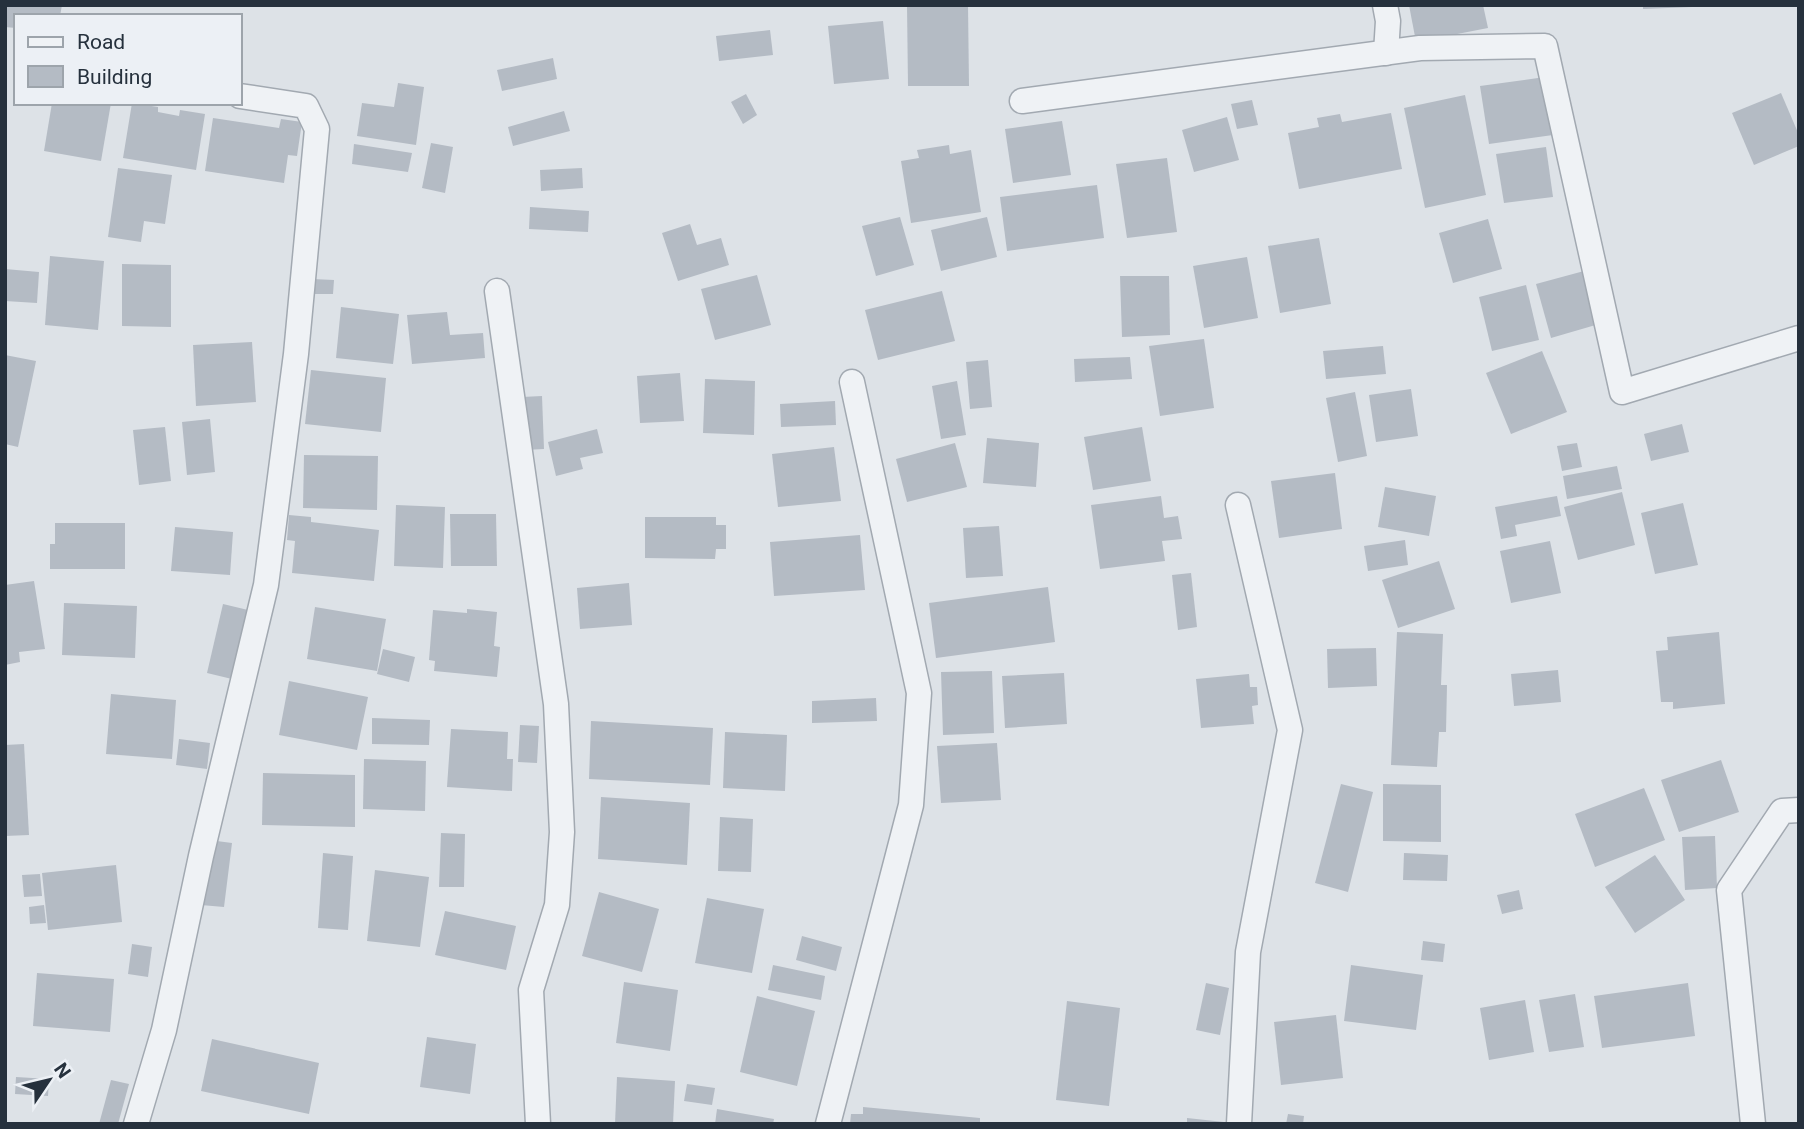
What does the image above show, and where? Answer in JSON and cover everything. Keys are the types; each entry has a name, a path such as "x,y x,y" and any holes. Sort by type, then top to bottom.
{"street":[{"path":"1385,5 1388,21 1386,53"},
{"path":"1022,101 1420,48 1545,46 1622,392 1799,338"},
{"path":"136,1124 164,1030 201,856 266,586 297,341 317,129 306,106 242,96"},
{"path":"497,291 555,704 562,832 557,905 531,990 538,1124"},
{"path":"828,1124 911,805 919,693 852,382"},
{"path":"1238,505 1290,730 1248,951 1240,1124"},
{"path":"1753,1124 1729,890 1782,811 1799,810"}],"building":[{"path":"5,5 62,5 60,14 14,14 14,28 5,27"},
{"path":"907,5 968,5 969,86 908,86"},
{"path":"1409,5 1483,5 1488,28 1416,42"},
{"path":"1643,5 1692,5 1692,7 1643,9"},
{"path":"883,21 889,79 834,84 828,26"},
{"path":"770,30 773,55 719,61 716,36"},
{"path":"553,58 557,79 502,91 497,70"},
{"path":"1545,77 1553,135 1489,144 1480,86"},
{"path":"398,83 424,87 416,145 357,136 362,103 394,107"},
{"path":"1781,93 1799,135 1799,146 1754,165 1732,113"},
{"path":"746,94 757,115 743,124 731,102"},
{"path":"1465,95 1486,195 1425,208 1404,108"},
{"path":"1252,100 1258,125 1237,129 1231,104"},
{"path":"52,105 111,105 101,161 44,151"},
{"path":"132,105 158,107 158,112 179,116 180,110 205,114 196,170 123,158"},
{"path":"564,111 570,131 513,146 508,127"},
{"path":"1391,113 1402,169 1299,189 1288,133 1319,127 1317,118 1340,114 1342,122"},
{"path":"1227,117 1239,160 1194,172 1182,130"},
{"path":"213,118 279,128 281,119 302,122 297,156 288,155 284,183 205,171"},
{"path":"1062,121 1071,175 1013,183 1005,129"},
{"path":"431,143 453,147 445,193 422,188"},
{"path":"354,144 412,153 408,172 352,164"},
{"path":"949,145 950,154 971,150 981,212 911,223 901,161 919,158 917,150"},
{"path":"1546,147 1553,197 1504,203 1496,154"},
{"path":"1167,158 1177,232 1127,238 1116,164"},
{"path":"118,168 172,175 165,224 144,221 141,242 108,237"},
{"path":"582,168 583,188 541,191 540,170"},
{"path":"1097,185 1104,238 1007,251 1000,197"},
{"path":"530,207 589,211 588,232 529,229"},
{"path":"900,217 914,265 876,276 862,226"},
{"path":"987,217 997,257 941,271 931,230"},
{"path":"1488,219 1502,269 1453,283 1439,233"},
{"path":"690,224 697,245 721,238 729,265 678,281 662,233"},
{"path":"1319,238 1331,304 1280,313 1268,246"},
{"path":"50,256 104,261 98,330 45,325"},
{"path":"1247,257 1258,318 1204,328 1193,266"},
{"path":"122,264 171,265 171,327 122,326"},
{"path":"5,269 39,272 37,303 5,301"},
{"path":"1584,271 1599,324 1551,338 1536,284"},
{"path":"757,275 771,325 715,340 701,289"},
{"path":"1120,276 1169,276 1170,335 1122,337"},
{"path":"312,279 334,280 333,294 312,294"},
{"path":"1526,285 1539,340 1492,351 1479,297"},
{"path":"942,291 955,341 878,360 865,310"},
{"path":"341,307 399,314 393,364 336,358"},
{"path":"447,312 450,335 483,333 485,358 412,364 407,315"},
{"path":"1204,339 1214,408 1160,416 1149,346"},
{"path":"252,342 256,402 196,406 193,345"},
{"path":"1383,346 1386,374 1326,379 1323,351"},
{"path":"1542,351 1567,412 1511,434 1486,373"},
{"path":"5,355 36,361 18,447 5,444"},
{"path":"1130,357 1132,379 1075,382 1074,359"},
{"path":"988,360 992,407 970,409 966,362"},
{"path":"311,370 386,378 381,432 305,424"},
{"path":"680,373 684,421 640,423 637,376"},
{"path":"705,379 755,381 754,435 703,433"},
{"path":"957,381 966,435 941,439 932,386"},
{"path":"1411,389 1418,436 1376,442 1369,395"},
{"path":"1355,392 1367,456 1338,462 1326,398"},
{"path":"542,396 544,449 524,450 522,397"},
{"path":"835,401 836,425 781,427 780,404"},
{"path":"210,419 215,472 187,475 182,422"},
{"path":"1682,424 1689,452 1651,461 1644,434"},
{"path":"165,427 171,481 139,485 133,430"},
{"path":"1142,427 1151,481 1093,490 1084,437"},
{"path":"597,429 603,453 580,458 583,469 556,476 548,442"},
{"path":"987,438 1039,443 1036,487 983,483"},
{"path":"955,443 967,487 907,502 896,459"},
{"path":"1577,443 1582,467 1562,471 1557,446"},
{"path":"834,447 841,501 778,507 772,454"},
{"path":"304,455 378,456 377,510 303,508"},
{"path":"1617,466 1622,489 1567,499 1563,476"},
{"path":"1335,473 1342,529 1279,538 1271,481"},
{"path":"1385,487 1436,496 1429,536 1378,527"},
{"path":"1622,492 1635,545 1578,560 1564,507"},
{"path":"1161,496 1164,518 1178,516 1182,539 1162,541 1165,561 1100,569 1091,505"},
{"path":"1557,496 1561,516 1515,525 1517,536 1501,539 1495,507"},
{"path":"1683,503 1698,565 1655,574 1641,513"},
{"path":"396,505 445,507 443,568 394,566"},
{"path":"450,514 496,514 497,566 451,566"},
{"path":"289,515 311,517 311,522 379,530 374,581 292,573 295,541 287,540"},
{"path":"645,517 716,517 716,525 726,525 726,549 716,549 715,559 645,558"},
{"path":"55,523 125,523 125,569 50,569 50,544 55,544"},
{"path":"999,526 1003,576 966,578 963,528"},
{"path":"175,527 233,532 230,575 171,571"},
{"path":"860,535 865,590 774,596 770,542"},
{"path":"1405,540 1408,565 1368,571 1364,546"},
{"path":"1550,541 1561,593 1511,603 1500,551"},
{"path":"1439,561 1455,609 1398,628 1382,580"},
{"path":"1191,573 1197,627 1178,630 1172,575"},
{"path":"34,581 45,649 19,652 20,662 5,665 5,585"},
{"path":"629,583 632,625 580,629 577,588"},
{"path":"1048,587 1055,642 936,658 929,603"},
{"path":"64,603 137,606 135,658 62,655"},
{"path":"223,604 248,610 232,679 207,673"},
{"path":"315,607 386,619 377,671 307,659"},
{"path":"467,609 497,612 494,646 500,647 497,677 434,671 435,661 429,660 433,610 467,613"},
{"path":"1397,632 1443,634 1441,685 1447,685 1446,732 1439,732 1437,767 1391,765"},
{"path":"1719,632 1725,704 1673,709 1673,702 1661,702 1656,651 1668,650 1667,637"},
{"path":"1376,648 1377,686 1328,688 1327,649"},
{"path":"383,649 415,657 409,682 377,674"},
{"path":"1558,670 1561,702 1514,706 1511,674"},
{"path":"992,671 994,733 943,735 941,672"},
{"path":"1064,673 1067,724 1005,728 1002,676"},
{"path":"1249,674 1250,687 1257,687 1258,705 1252,706 1254,724 1201,728 1196,679"},
{"path":"289,681 368,697 357,750 279,735"},
{"path":"111,694 176,700 172,759 106,754"},
{"path":"876,698 877,721 812,723 812,701"},
{"path":"372,718 430,720 429,745 372,744"},
{"path":"591,721 713,728 710,785 589,779"},
{"path":"520,725 539,726 537,763 518,762"},
{"path":"451,729 508,732 507,759 513,759 512,791 447,787"},
{"path":"725,732 787,735 785,791 723,788"},
{"path":"179,739 210,743 207,769 176,765"},
{"path":"997,743 1001,800 941,803 937,746"},
{"path":"24,744 29,835 5,836 5,745"},
{"path":"364,759 426,761 425,811 363,809"},
{"path":"1721,760 1739,812 1679,832 1661,780"},
{"path":"263,773 355,775 355,827 262,825"},
{"path":"1341,784 1373,792 1348,892 1315,883"},
{"path":"1383,784 1441,785 1441,842 1383,841"},
{"path":"1644,788 1665,840 1595,867 1575,814"},
{"path":"601,797 690,803 687,865 598,859"},
{"path":"720,817 753,819 751,872 718,871"},
{"path":"441,833 465,834 464,887 439,887"},
{"path":"1715,836 1717,888 1685,890 1682,837"},
{"path":"209,840 232,843 224,907 201,905"},
{"path":"323,853 353,856 348,930 318,928"},
{"path":"1404,853 1448,855 1447,881 1403,880"},
{"path":"1655,855 1685,900 1635,933 1605,887"},
{"path":"116,865 122,922 48,930 42,873"},
{"path":"375,870 429,877 420,947 367,941"},
{"path":"40,874 42,896 24,897 22,875"},
{"path":"1519,890 1523,909 1502,914 1497,895"},
{"path":"599,892 659,909 642,972 582,956"},
{"path":"707,898 764,909 752,973 695,963"},
{"path":"44,905 46,923 30,924 29,907"},
{"path":"445,911 516,926 506,970 435,955"},
{"path":"802,936 842,947 836,971 796,960"},
{"path":"1423,941 1445,944 1443,962 1421,960"},
{"path":"132,944 152,947 148,977 128,974"},
{"path":"773,965 825,976 821,1000 768,990"},
{"path":"1351,965 1423,975 1416,1030 1344,1021"},
{"path":"37,973 114,979 110,1032 33,1026"},
{"path":"624,982 678,990 670,1051 616,1043"},
{"path":"1206,983 1229,988 1220,1035 1196,1030"},
{"path":"1688,983 1695,1036 1602,1048 1594,996"},
{"path":"1575,994 1584,1047 1549,1052 1539,1000"},
{"path":"757,996 815,1011 797,1086 740,1072"},
{"path":"1525,1000 1534,1052 1489,1060 1480,1008"},
{"path":"1067,1001 1120,1008 1109,1106 1056,1100"},
{"path":"1336,1015 1343,1078 1281,1085 1274,1022"},
{"path":"427,1037 476,1044 470,1094 420,1087"},
{"path":"212,1039 319,1063 309,1114 201,1091"},
{"path":"16,1077 49,1079 48,1096 15,1094"},
{"path":"617,1077 675,1081 673,1124 615,1124"},
{"path":"111,1080 129,1084 118,1124 99,1124"},
{"path":"687,1084 715,1088 712,1105 684,1101"},
{"path":"863,1107 980,1118 980,1124 850,1124 851,1114 863,1114"},
{"path":"717,1109 774,1119 773,1124 715,1124"},
{"path":"1288,1114 1304,1116 1303,1124 1286,1124"},
{"path":"1187,1118 1224,1122 1224,1124 1187,1124"}]}
